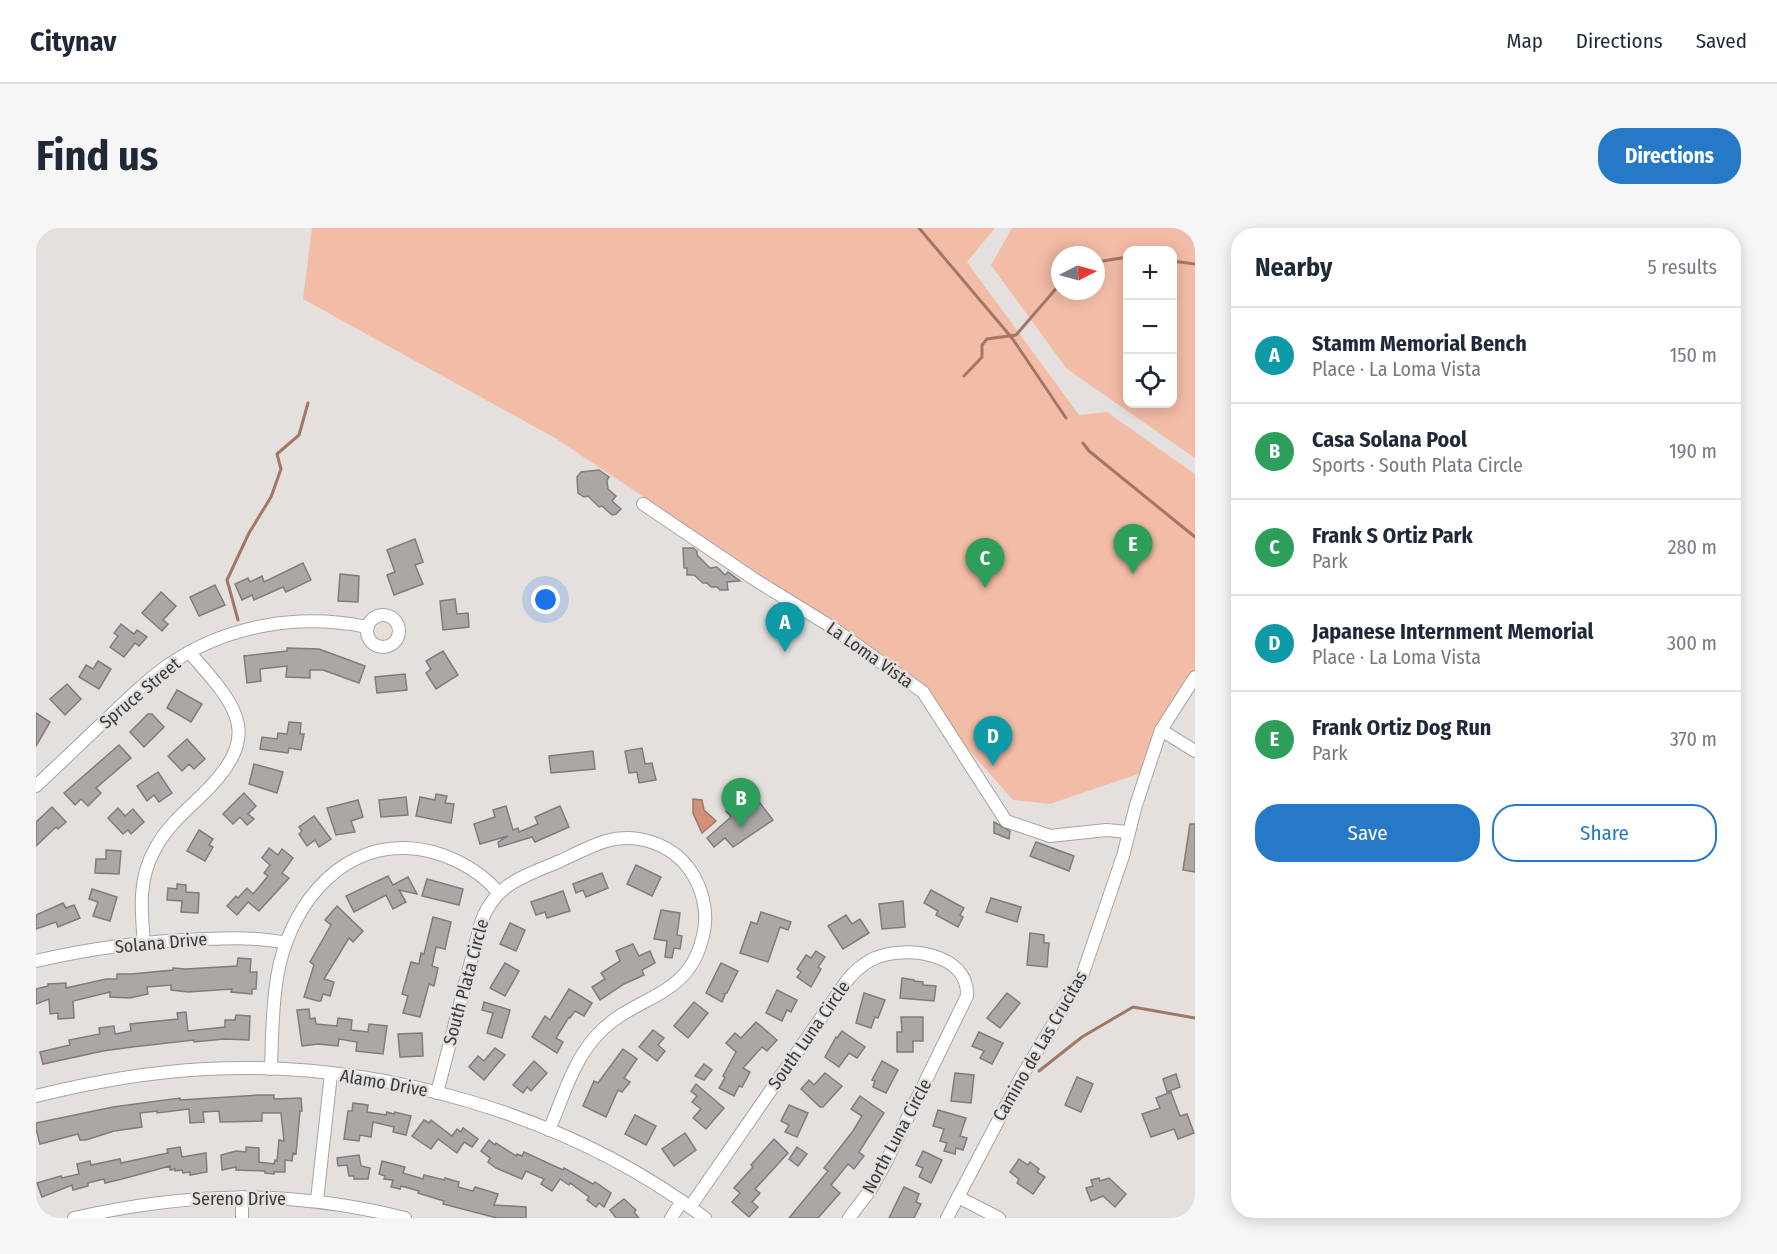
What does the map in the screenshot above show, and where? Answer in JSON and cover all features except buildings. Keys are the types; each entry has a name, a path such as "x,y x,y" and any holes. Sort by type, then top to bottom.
{"street":[{"name":"La Loma Vista","path":"643,504 757,581 830,626 922,692 1006,821 1050,836 1106,830 1129,832"},
{"name":"Spruce Street","path":"36,786 143,686 189,652 246,629 273,624 322,622 367,627"},
{"path":"144,943 142,889 151,856 168,829 227,768 238,740 238,721 231,703 220,686 189,652"},
{"name":"Camino de Las Crucitas","path":"947,1218 1019,1080 1082,976 1161,730 1195,677"},
{"path":"1161,730 1195,751"},
{"name":"South Plata Circle","path":"437,1093 480,926 486,908 498,892 519,878 606,841 642,839 664,848 690,870 700,892 706,923 696,957 680,980 617,1018 597,1035 576,1067 549,1130"},
{"path":"271,1069 275,992 280,960 308,901 323,881 342,866 353,859 383,850 415,848 442,855 478,874 498,892"},
{"name":"Solana Drive","path":"36,961 95,949 144,943 236,938 267,939 286,944"},
{"name":"South Luna Circle","path":"686,1204 848,978 865,963 888,954 912,952 936,957 959,971 966,982 968,996 941,1051"},
{"name":"North Luna Circle","path":"849,1218 866,1196 886,1162 941,1051"},
{"name":"Alamo Drive","path":"36,1096 161,1072 208,1069 271,1069 331,1074 394,1083 502,1112 549,1130 611,1160 686,1204 705,1218"},
{"path":"317,1200 331,1074"},
{"path":"242,1197 242,1218"},
{"name":"Sereno Drive","path":"74,1218 126,1206 170,1200 242,1197 317,1200 405,1218"},
{"path":"958,1197 999,1218"},
{"path":"671,1218 686,1204"}],"shaded area":[{"path":"312,228 995,228 967,262 1079,415 1107,412 1195,474 1195,677 1147,771 1050,804 1013,800 910,683 647,499 555,438 303,299"},
{"path":"1012,228 1195,228 1195,458 1123,408 1177,408 1177,246 1123,246 1123,408 1067,369 991,265"},
{"path":"693,799 702,800 704,810 716,821 702,833 693,813"}],"waterway":[{"path":"919,228 1012,338 1066,418"},
{"path":"1105,261 1123,258"},
{"path":"1177,262 1195,264"},
{"path":"964,376 982,357 982,345 987,339 1016,335 1051,294"},
{"path":"238,620 227,580 249,533 271,497 281,469 277,454 299,435 308,403"},
{"path":"1083,443 1089,451 1195,537"},
{"path":"1039,1071 1082,1037 1133,1007 1195,1018"}],"place":[{"name":"Frank Ortiz Dog Run","path":"1133,574"},
{"name":"Frank S Ortiz Park","path":"985,588"},
{"name":"Stamm Memorial Bench","path":"785,652"},
{"name":"Japanese Internment Memorial","path":"993,766"},
{"name":"Casa Solana Pool","path":"741,828"}]}
